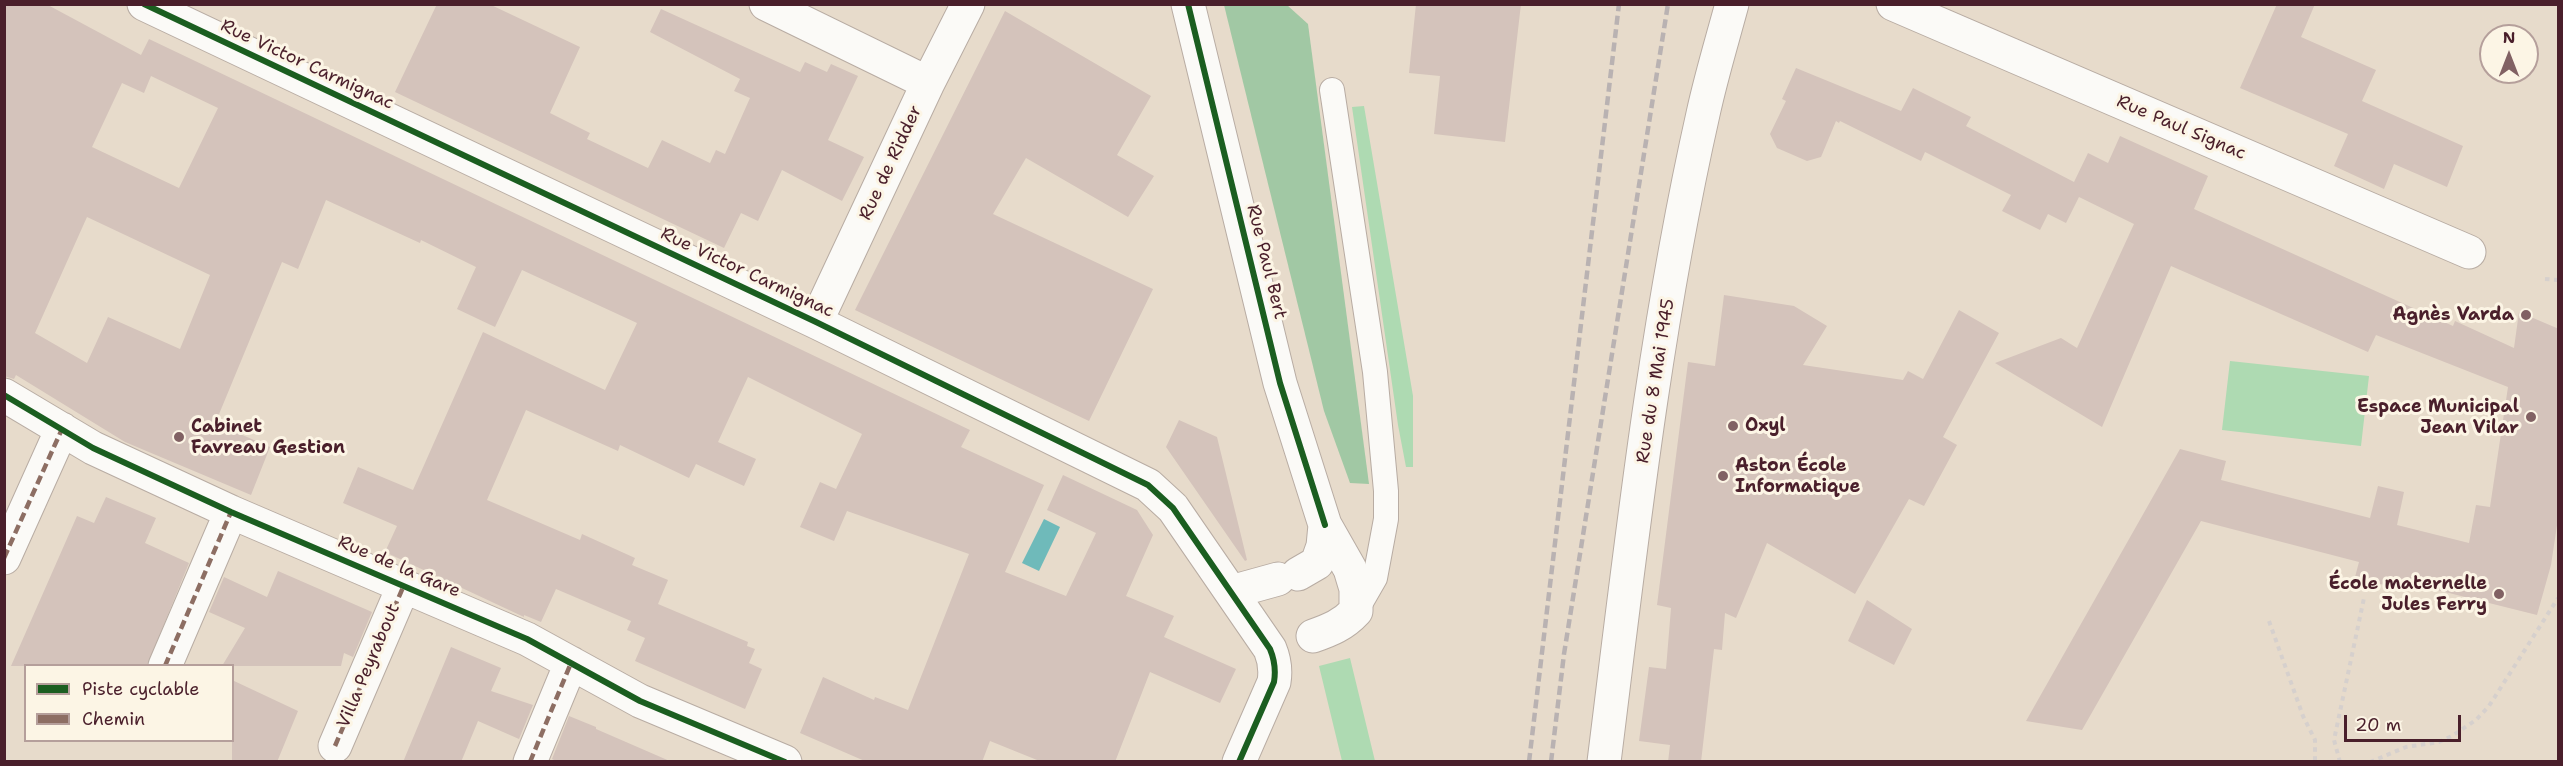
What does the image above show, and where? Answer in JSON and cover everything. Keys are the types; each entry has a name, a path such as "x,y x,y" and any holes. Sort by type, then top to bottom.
{"street":[{"name":"Rue Victor Carmignac","path":"144,4 816,322 1148,485 1173,508 1231,592 1292,643"},
{"path":"766,4 928,83"},
{"name":"Rue de Ridder","path":"816,322 928,83 968,4"},
{"name":"Rue Paul Bert","path":"1188,4 1280,383 1325,525 1350,569 1356,589 1356,611"},
{"name":"Rue du 8 Mai 1945","path":"1604,762 1649,418 1678,243 1703,112 1732,4"},
{"name":"Rue Paul Signac","path":"1893,4 2469,252"},
{"name":"Rue de la Gare","path":"4,395 93,448 231,512 527,639 640,701 785,762"},
{"path":"4,558 62,429"},
{"path":"166,664 231,512"},
{"name":"Rue Paul Bert","path":"1231,592 1288,577 1317,563 1323,546 1325,525"},
{"name":"Villa Peyrabout","path":"335,746 404,585"},
{"path":"1239,762 1274,682 1276,671 1292,643 1340,626 1356,611"},
{"path":"530,762 572,663"}],"lane":[{"path":"1332,90 1375,372 1386,492 1386,519 1375,578 1356,611"}],"path":[{"path":"2545,279 2559,280"},
{"path":"2340,762 2334,740 2364,598"},
{"path":"2370,762 2406,747 2439,742 2476,720 2489,706 2559,598"},
{"path":"2269,621 2303,716 2315,740 2315,762"}],"green space":[{"path":"1224,5 1287,5 1308,24 1369,484 1350,483 1324,411"},
{"path":"1364,106 1413,396 1413,467 1406,467 1398,425 1352,107"},
{"path":"2230,361 2369,376 2361,446 2222,430"},
{"path":"1350,658 1375,761 1342,761 1319,666"}],"water":[{"path":"1044,519 1060,527 1039,571 1022,563"}],"building":[{"path":"4,4 46,4 141,55 149,39 970,430 961,447 1044,485 1005,572 1066,596 1096,533 1047,510 1063,475 1137,510 1153,535 1126,596 1174,616 1164,637 1236,669 1220,703 1150,672 1115,762 1042,762 990,741 982,762 867,762 800,733 823,677 874,700 875,697 908,710 969,554 847,511 834,541 800,527 820,482 836,489 862,434 748,377 718,442 756,459 744,486 696,464 689,478 620,445 618,451 526,410 487,500 580,540 582,534 635,558 632,565 668,580 658,604 748,642 747,646 755,649 749,663 762,669 745,709 635,661 645,638 627,630 631,621 556,589 541,622 524,615 524,617 385,552 397,526 343,503 358,467 413,490 483,332 605,390 637,323 522,270 495,327 457,309 476,267 421,240 420,243 326,200 298,269 282,262 217,419 226,423 224,427 270,447 251,495 125,442 16,375 14,379 4,376","holes":["151,76 218,108 179,188 92,147 122,83 144,93","87,217 210,275 180,349 108,317 87,363 35,333"]},
{"path":"437,4 489,4 580,47 550,113 590,133 587,139 648,168 662,140 710,163 716,150 725,154 750,98 734,91 740,79 650,32 661,9 800,72 805,62 827,72 831,64 858,76 828,140 864,157 842,201 782,170 758,221 741,213 724,248 395,92"},
{"path":"1416,4 1521,4 1505,142 1434,134 1440,76 1409,73"},
{"path":"2277,4 2315,4 2301,37 2376,70 2362,101 2463,146 2447,187 2394,164 2384,189 2334,166 2348,134 2240,88"},
{"path":"1005,11 1151,96 1117,155 1154,176 1128,217 1026,158 993,214 1153,289 1089,421 855,310"},
{"path":"1796,68 1901,111 1913,88 1971,117 1966,126 2074,182 2088,153 2108,163 2120,136 2208,176 2194,209 2453,326 2455,321 2514,348 2519,312 2559,329 2559,512 2551,565 2537,615 2385,577 2384,585 2355,577 2359,562 2201,521 2082,730 2026,721 2180,449 2226,461 2221,480 2370,518 2378,486 2404,492 2397,525 2469,543 2476,505 2490,507 2508,387 2376,335 2368,352 2171,266 2102,427 1995,363 2061,338 2077,348 2134,224 2079,197 2066,223 2048,214 2040,230 2002,211 2011,195 1925,152 1921,161 1840,121 1839,123 1836,121 1821,157 1807,161 1777,148 1770,134 1786,101 1782,99"},
{"path":"1724,295 1794,306 1827,326 1803,365 1903,380 1908,371 1923,379 1959,310 1999,333 1943,437 1957,445 1924,506 1909,499 1855,594 1767,543 1736,618 1725,613 1722,650 1714,649 1701,762 1668,762 1670,745 1639,741 1649,667 1666,669 1671,608 1657,605 1688,362 1715,366"},
{"path":"1179,420 1217,437 1247,560 1245,561 1166,447"},
{"path":"106,497 156,518 145,543 189,563 148,664 24,664 24,666 11,666 77,516 94,523"},
{"path":"278,571 372,612 353,657 344,653 341,666 234,666 234,664 223,664 245,628 209,612 224,577 267,597"},
{"path":"1867,600 1912,629 1894,665 1848,641"},
{"path":"451,647 501,668 491,691 533,705 519,739 478,721 461,762 403,762"},
{"path":"234,681 298,711 277,762 232,762"},
{"path":"569,716 672,762 558,762 552,759"}],"railway":[{"path":"1529,762 1619,4"},
{"path":"1551,762 1564,654 1668,4"}],"marked path":[{"path":"4,558 62,429"},
{"path":"166,664 231,512"},
{"path":"335,746 404,585"},
{"path":"530,762 571,663"}],"cycle path":[{"path":"144,4 816,322 1148,485 1173,508 1272,653 1275,666 1274,682 1239,762"},
{"path":"1188,4 1280,383 1325,525"},
{"path":"4,395 93,448 231,512 527,639 640,701 785,762"}],"place":[{"name":"Agnès Varda","path":"2526,315"},
{"name":"Espace Municipal Jean Vilar","path":"2531,417"},
{"name":"Oxyl","path":"1733,426"},
{"name":"Cabinet Favreau Gestion","path":"179,437"},
{"name":"Aston École Informatique","path":"1723,476"},
{"name":"École maternelle Jules Ferry","path":"2499,594"}]}
